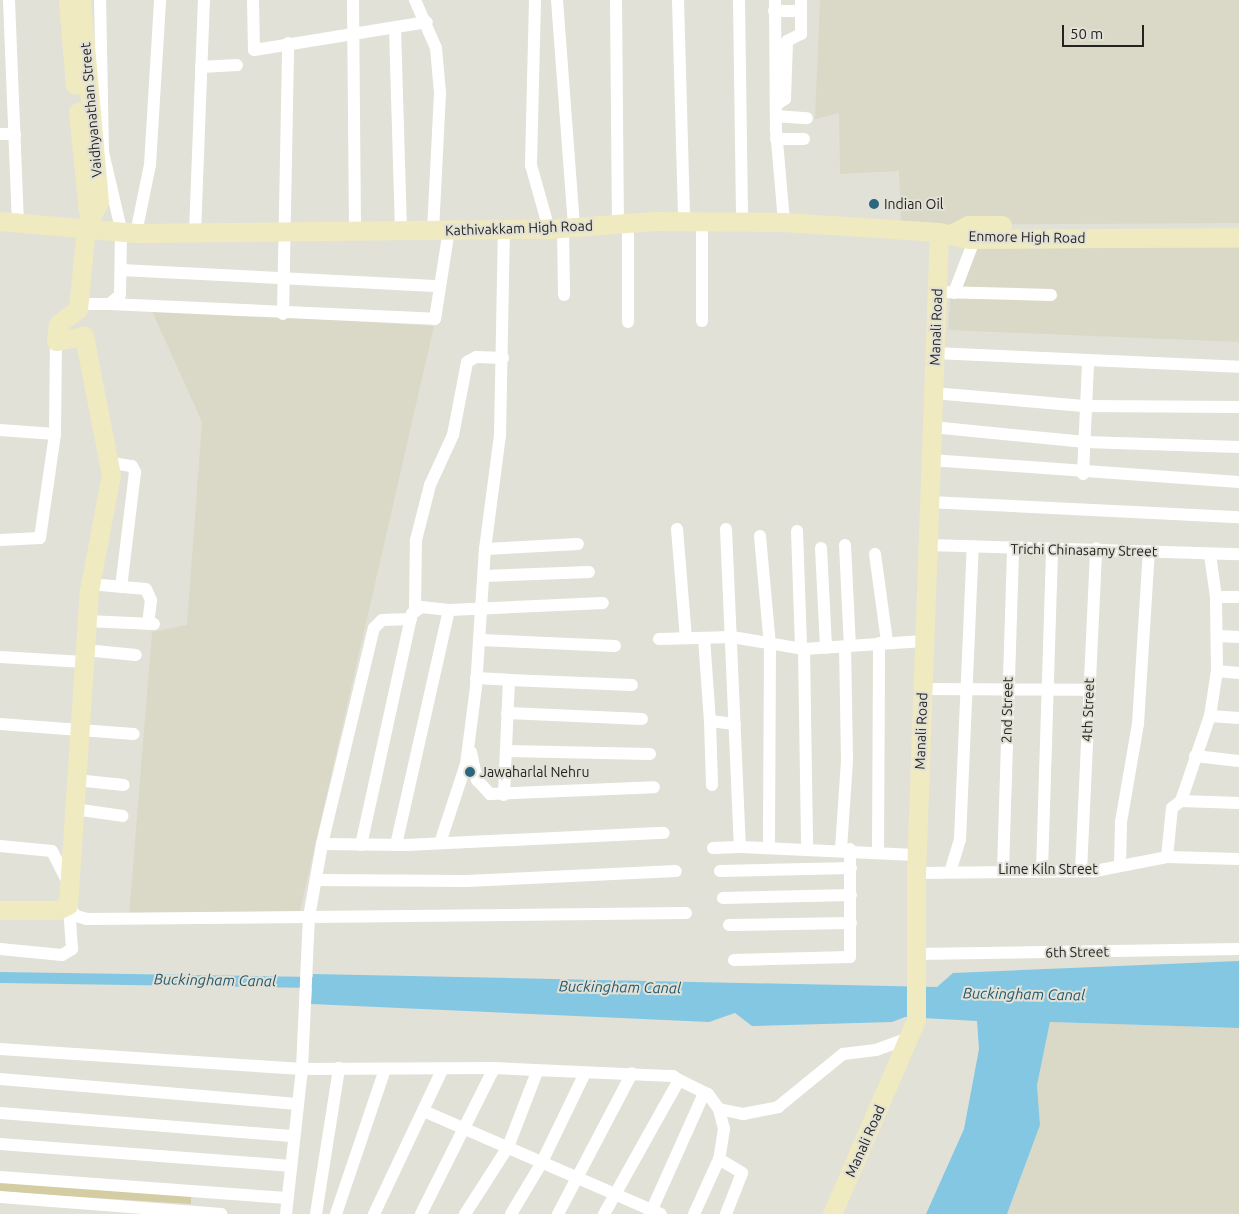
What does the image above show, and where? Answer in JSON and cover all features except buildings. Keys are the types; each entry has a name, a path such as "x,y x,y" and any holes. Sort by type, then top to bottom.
{"main road":[{"name":"Vaidhyanathan Street","path":"68,0 88,222"},
{"name":"Vaidhyanathan Street","path":"81,0 99,202 88,222"},
{"name":"Kathivakkam High Road","path":"9,221 88,222 129,231 195,233 562,228 623,223 693,221 784,222 946,232"},
{"path":"0,910 58,910 68,905 90,584 112,462 84,336 56,341 58,324 78,309 88,222"},
{"name":"Enmore High Road","path":"946,232 968,225 1239,226"},
{"name":"Enmore High Road","path":"946,232 975,238 1239,237"},
{"name":"Manali Road","path":"832,1214 914,1029 916,864 929,546 933,392 935,353 945,293 946,232"}],"street":[{"path":"9,0 15,134 9,221"},
{"path":"100,0 103,152 129,231"},
{"path":"110,304 120,295 121,270 129,231 150,164 160,0"},
{"path":"195,233 204,0"},
{"path":"253,0 254,50 427,22"},
{"path":"353,0 355,231"},
{"path":"78,304 435,319 440,286 440,93 436,48 427,22 415,0"},
{"path":"535,0 532,165 562,228"},
{"path":"557,0 564,294"},
{"path":"616,0 628,322"},
{"path":"678,0 693,221 702,320"},
{"path":"739,0 742,222"},
{"path":"775,37 789,38 801,34 801,6 775,6 775,37 776,139 784,222"},
{"path":"395,28 401,231"},
{"path":"776,110 784,103 789,38"},
{"path":"283,314 288,44"},
{"path":"201,67 237,65"},
{"path":"776,110 807,118"},
{"path":"0,134 15,134"},
{"path":"776,139 804,140"},
{"path":"440,843 455,808 469,742 476,678 485,549 500,435 504,229"},
{"path":"975,238 945,293 1051,295"},
{"path":"121,270 440,286"},
{"path":"0,540 40,538 55,434 56,341"},
{"path":"935,353 1088,363 1239,367"},
{"path":"361,845 413,614 416,540 430,486 453,435 467,362 476,357 502,358"},
{"path":"1083,474 1088,363"},
{"path":"933,392 1086,406 1239,407"},
{"path":"932,428 1085,442 1239,447"},
{"path":"0,430 55,434"},
{"path":"931,460 1083,474 1239,482"},
{"path":"112,462 132,466 136,472 121,587"},
{"path":"929,502 1239,516"},
{"path":"677,528 686,638"},
{"path":"726,529 740,847"},
{"path":"797,531 803,649 807,848"},
{"path":"760,536 770,645 769,847"},
{"path":"485,549 578,544"},
{"path":"734,960 848,960 851,895 850,868 845,849 847,646 845,545"},
{"name":"Trichi Chinasamy Street","path":"929,546 973,546 1052,551 1096,548 1210,555 1239,554"},
{"path":"951,869 960,839 973,546"},
{"path":"822,548 826,648"},
{"name":"4th Street","path":"1081,871 1096,548"},
{"name":"2nd Street","path":"1003,870 1007,687 1013,550"},
{"path":"1042,870 1052,551"},
{"path":"1120,866 1121,822 1138,724 1149,552"},
{"path":"875,554 883,642 878,850"},
{"path":"1182,801 1210,716 1217,671 1216,597 1210,555"},
{"path":"484,576 589,572"},
{"path":"87,621 151,624 150,593 121,587 90,584"},
{"path":"1216,597 1239,597"},
{"path":"286,1214 302,1069 309,917 322,844 374,628 382,620 413,614 482,606 603,602"},
{"path":"396,845 450,610"},
{"path":"1218,636 1239,637"},
{"path":"659,639 732,637 770,645 803,649 883,642 924,641"},
{"path":"704,638 712,785"},
{"path":"479,640 615,646"},
{"path":"0,657 136,655"},
{"path":"1217,671 1239,673"},
{"path":"476,678 632,686"},
{"path":"504,795 509,680"},
{"path":"922,689 968,686 1088,690"},
{"path":"507,713 642,719"},
{"path":"1210,716 1239,718"},
{"path":"710,721 735,724"},
{"path":"0,724 134,734"},
{"path":"469,742 477,780 490,794 504,795 654,787"},
{"path":"506,751 650,754"},
{"path":"1196,756 1239,761"},
{"path":"76,780 124,785"},
{"path":"1167,858 1172,808 1182,801 1239,803"},
{"path":"74,809 123,816"},
{"path":"322,844 396,845 664,833"},
{"path":"0,846 52,851 69,883"},
{"name":"Lime Kiln Street","path":"712,848 769,847 878,850 916,864 951,869 1081,871 1167,858 1239,859"},
{"path":"720,871 850,868"},
{"path":"316,880 466,881 676,871"},
{"path":"723,898 851,895"},
{"path":"68,905 76,916 87,919 686,913"},
{"path":"0,949 62,954 72,950 68,905"},
{"path":"729,925 851,923"},
{"name":"6th Street","path":"915,954 1239,949"},
{"path":"719,1109 744,1114 778,1107 843,1054 876,1050 914,1029"},
{"path":"0,1049 302,1069 494,1068 537,1072 664,1073 704,1093 719,1109 724,1141 719,1159 694,1214"},
{"path":"316,1214 339,1068"},
{"path":"374,1214 426,1112 443,1068"},
{"path":"421,1214 468,1127 494,1068"},
{"path":"336,1214 385,1069"},
{"path":"465,1214 508,1147 537,1072"},
{"path":"558,1214 578,1181 632,1072"},
{"path":"511,1214 541,1164 585,1073"},
{"path":"0,1079 297,1104"},
{"path":"604,1214 679,1080"},
{"path":"426,1112 468,1127 541,1164 654,1213 704,1093"},
{"path":"0,1113 294,1136"},
{"path":"0,1144 291,1166"},
{"path":"719,1159 742,1173 726,1214"},
{"path":"0,1177 287,1198"},
{"path":"198,1212 200,1192"},
{"path":"0,1197 221,1214"}],"shaded area":[{"name":"Indian Oil","path":"820,0 1239,0 1239,223 901,225 899,171 840,174 839,113 815,119"},
{"path":"974,248 1239,248 1239,342 948,330 950,298"},
{"path":"151,309 434,326 300,911 129,916 152,632 187,625 202,422"},
{"path":"1050,1022 1239,1028 1239,1214 1007,1214 1040,1125 1037,1085"},
{"path":"0,1181 191,1192 191,1204 0,1192"}],"water":[{"path":"1239,961 1239,1028 1050,1022 1037,1085 1040,1125 1007,1214 926,1214 964,1129 979,1049 977,1021 905,1017 892,1022 752,1026 735,1013 709,1022 311,1004 313,974 937,987 953,973"}],"waterway":[{"name":"Buckingham Canal","path":"0,977 328,982"}],"place":[{"name":"Indian Oil","path":"874,204"},
{"name":"Jawaharlal Nehru","path":"470,772"}]}
